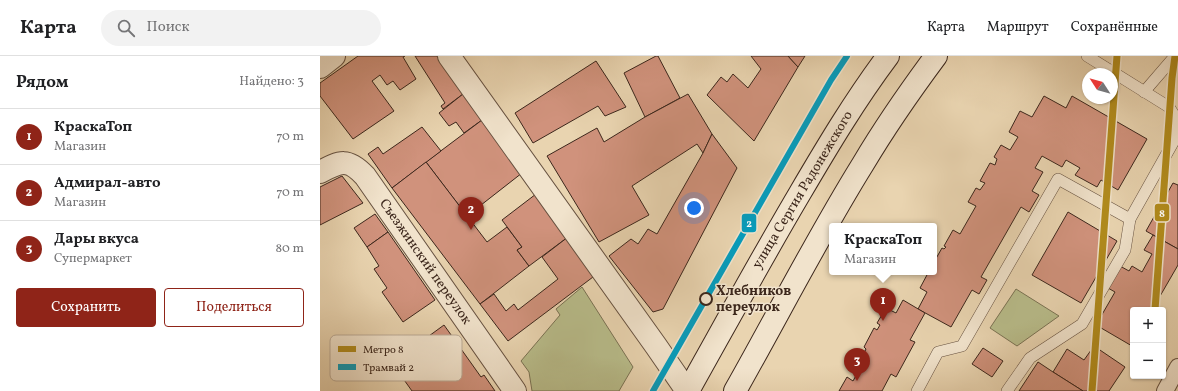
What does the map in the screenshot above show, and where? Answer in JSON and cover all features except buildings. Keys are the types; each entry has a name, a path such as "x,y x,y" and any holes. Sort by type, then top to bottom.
{"street":[{"path":"320,67 334,56"},
{"path":"449,56 688,391"},
{"name":"улица Сергия Радонежского","path":"688,391 769,246 833,136 888,56"},
{"path":"735,391 750,366 808,257 863,163 933,59"},
{"name":"Съезжинский переулок","path":"320,172 334,164 343,162 351,164 366,176 516,391"},
{"path":"724,391 750,366"},
{"path":"1165,391 1178,367"}],"lane":[{"path":"1007,391 1030,358 1082,324 1125,250 1130,219 1175,139 1178,121 1169,107 1087,56"},
{"path":"1144,92 1176,56"},
{"path":"917,391 938,352 962,346 1058,179 1130,219"}],"green space":[{"path":"582,287 633,367 619,391 532,391 529,372 521,361 560,315 556,309"},
{"path":"1016,289 1059,316 1017,346 990,328"}],"metro line":[{"name":"8","path":"1092,391 1117,56"},
{"name":"8","path":"1155,307 1172,78 1175,56"}],"tram line":[{"name":"2","path":"653,391 831,80 847,56"}],"place":[{"name":"Адмирал-авто","path":"471,230"},
{"name":"Хлебников переулок","path":"706,299"},
{"name":"КраскаТоп","path":"883,321"},
{"name":"Дары вкуса","path":"857,381"}]}
